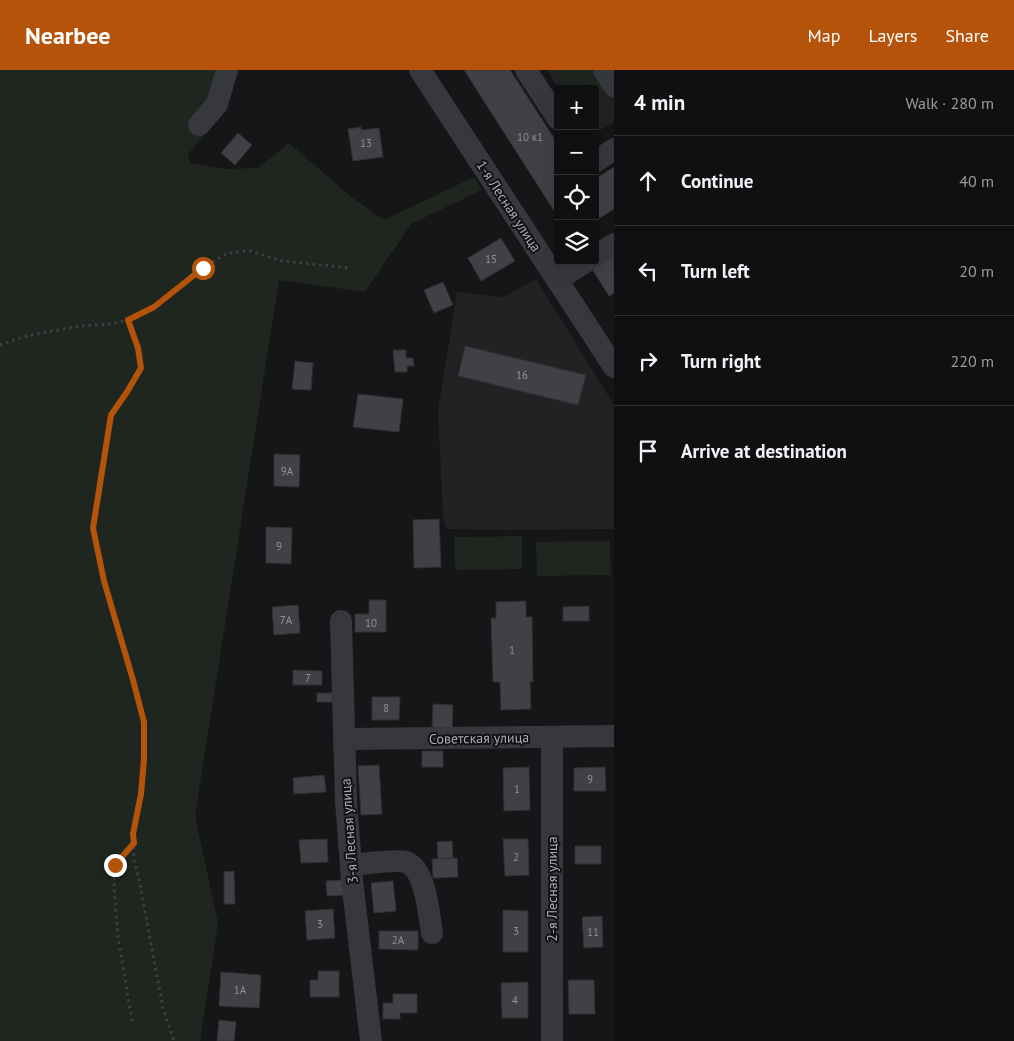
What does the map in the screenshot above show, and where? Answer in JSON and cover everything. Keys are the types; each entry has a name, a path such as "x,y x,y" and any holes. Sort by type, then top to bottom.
{"street":[{"path":"199,126 217,104 227,70"},
{"name":"1-я Лесная улица","path":"420,70 614,366"},
{"path":"526,70 554,112"},
{"path":"604,70 614,86"},
{"path":"599,159 614,149"},
{"path":"599,253 614,244"},
{"path":"557,280 581,265"},
{"name":"3-я Лесная улица","path":"341,621 346,801 352,880 372,1041"},
{"name":"Советская улица","path":"344,739 614,736"},
{"name":"2-я Лесная улица","path":"552,737 552,1041"},
{"path":"351,865 399,861 407,862 417,870 423,883 432,933"}],"path":[{"path":"0,345 42,333 128,320 154,307 203,268 226,254 234,252 250,251 282,261 350,268"},
{"path":"128,320 138,348 141,368 111,415 93,528 104,581 144,722 144,759 141,794 133,834 134,860 140,879 163,1008 174,1041"},
{"path":"132,1021 118,937 114,887 115,865 134,843"}],"shaded area":[{"path":"0,70 237,70 204,135 188,154 190,163 226,169 258,168 289,143 349,195 384,220 474,177 482,190 411,224 365,292 279,280 195,816 218,923 200,1041 0,1041"},
{"path":"547,70 614,70 614,122 599,131 599,85 556,85"},
{"path":"553,70 596,70 606,86 599,90 599,85 562,85"},
{"path":"536,279 614,405 614,529 447,529 443,515 438,411 457,292 504,297"},
{"path":"522,536 522,569 455,570 454,537"},
{"path":"610,541 611,575 537,576 536,542"}],"building":[{"path":"464,70 510,70 554,138 554,211"},
{"path":"361,127 361,130 379,128 383,157 353,161 348,129"},
{"path":"238,133 252,145 235,165 221,153"},
{"path":"614,167 614,209 599,218 599,176"},
{"path":"501,238 515,261 481,281 468,258"},
{"path":"614,256 614,293 609,296 592,269"},
{"path":"443,282 453,305 434,313 424,290"},
{"path":"465,346 586,375 578,405 458,376"},
{"path":"393,350 406,350 406,358 413,358 414,366 407,366 407,372 395,372"},
{"path":"295,361 313,363 311,390 292,389"},
{"path":"358,394 403,399 399,432 353,427"},
{"path":"274,454 300,455 299,487 274,486"},
{"path":"439,519 441,567 414,568 413,520"},
{"path":"266,527 292,528 291,564 266,563"},
{"path":"369,600 386,600 386,632 355,632 355,614 369,614"},
{"path":"526,601 526,617 532,617 533,682 530,682 531,709 501,710 500,682 493,682 491,618 496,618 496,602"},
{"path":"298,605 300,633 274,635 272,607"},
{"path":"589,606 589,621 563,621 563,607"},
{"path":"293,670 322,671 322,685 293,685"},
{"path":"317,693 332,693 332,702 317,702"},
{"path":"372,697 400,697 399,720 372,720"},
{"path":"433,704 453,705 452,731 432,730"},
{"path":"422,751 443,751 443,767 422,767"},
{"path":"379,765 382,814 361,815 358,766"},
{"path":"529,767 530,810 504,811 503,768"},
{"path":"605,767 606,791 574,791 574,768"},
{"path":"324,775 326,792 294,794 293,778"},
{"path":"327,839 328,862 301,863 299,840"},
{"path":"503,839 528,839 529,875 505,876"},
{"path":"452,841 453,858 438,859 437,842"},
{"path":"575,846 601,846 601,864 575,864"},
{"path":"457,858 458,877 433,878 432,859"},
{"path":"234,871 235,904 224,904 224,872"},
{"path":"345,880 345,895 327,896 326,881"},
{"path":"393,881 396,911 374,913 371,883"},
{"path":"333,909 335,938 307,940 305,911"},
{"path":"503,910 528,911 528,952 503,952"},
{"path":"602,916 603,947 584,948 582,917"},
{"path":"379,931 418,931 418,950 379,949"},
{"path":"318,971 339,971 339,997 310,997 310,980 318,980"},
{"path":"221,972 261,975 259,1008 219,1006"},
{"path":"568,980 594,980 595,1014 569,1014"},
{"path":"528,982 528,1018 502,1018 501,983"},
{"path":"393,994 417,994 417,1013 400,1013 400,1019 383,1019 383,1003 393,1003"},
{"path":"219,1020 236,1022 234,1041 217,1041"}],"route":[{"path":"115,865 134,843 133,834 141,794 144,759 144,722 104,581 93,528 111,415 141,368 138,348 128,320 154,307 203,268"}]}
